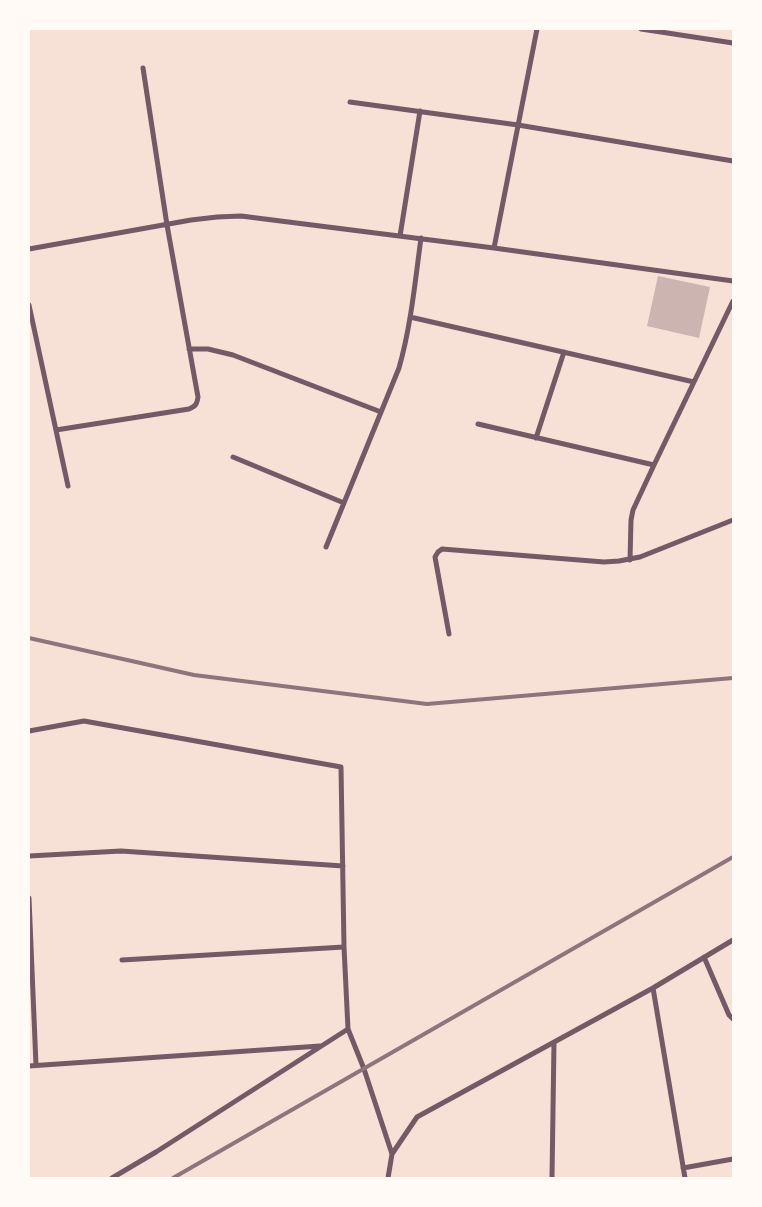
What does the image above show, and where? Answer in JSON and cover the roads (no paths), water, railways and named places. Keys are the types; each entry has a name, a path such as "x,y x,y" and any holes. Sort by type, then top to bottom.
{"street":[{"path":"494,248 538,29"},
{"path":"642,29 733,43"},
{"path":"56,430 189,409 197,404 198,397 167,225 143,68"},
{"path":"350,102 518,125 733,161"},
{"path":"400,236 420,111"},
{"path":"29,249 217,217 241,216 420,238 733,281"},
{"path":"326,547 399,368 406,345 420,238"},
{"path":"630,560 633,510 733,301"},
{"path":"29,305 68,486"},
{"path":"410,317 694,382"},
{"path":"190,349 208,349 233,355 381,412"},
{"path":"536,438 564,352"},
{"path":"478,424 654,465"},
{"path":"233,457 344,502"},
{"path":"449,634 434,557 442,550 604,562 630,560 733,520"},
{"path":"29,731 84,721 342,768 344,947 348,1029 364,1068 392,1154"},
{"path":"29,856 122,851 343,866"},
{"path":"29,898 36,1065"},
{"path":"388,1178 392,1154 417,1117 653,988 733,940"},
{"path":"122,960 344,947"},
{"path":"704,958 733,1019"},
{"path":"653,988 685,1178"},
{"path":"112,1178 156,1152 348,1029"},
{"path":"552,1178 554,1042"},
{"path":"29,1066 322,1046"},
{"path":"683,1168 733,1159"}],"railway":[{"path":"29,638 194,675 427,704 733,678"},
{"path":"173,1178 733,857"}]}
